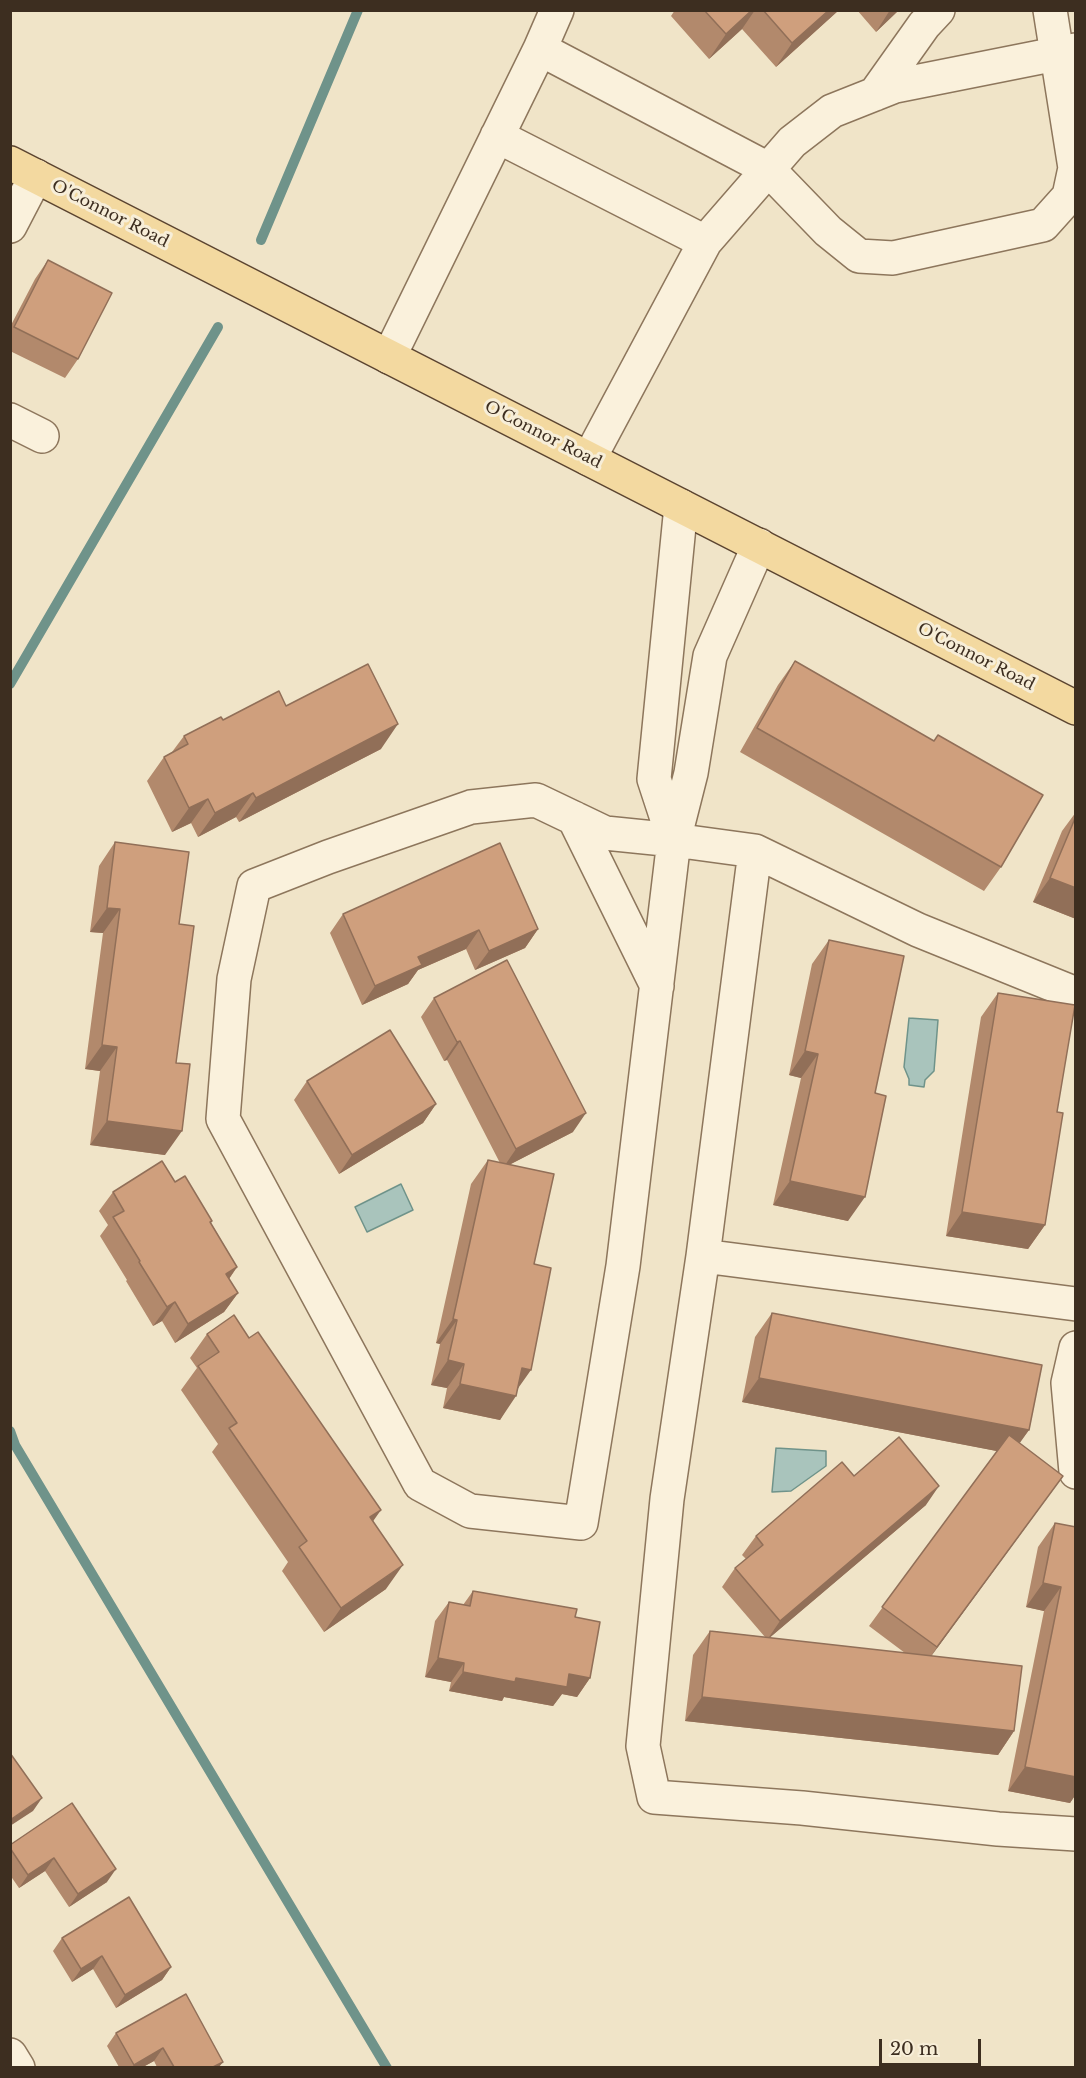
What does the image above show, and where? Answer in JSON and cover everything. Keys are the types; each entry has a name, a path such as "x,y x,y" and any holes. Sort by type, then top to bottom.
{"main road":[{"name":"O'Connor Road","path":"23,169 1076,708"}],"street":[{"path":"389,357 557,10"},
{"path":"875,94 924,25 938,10"},
{"path":"540,49 768,169 828,231 859,256 893,258 1043,225 1069,196 1075,168 1066,52 1050,10"},
{"path":"589,459 705,242 792,142 832,111 895,86 1066,52"},
{"path":"497,136 705,242"},
{"path":"10,226 23,169"},
{"path":"10,420 42,436"},
{"path":"674,840 654,779 681,506"},
{"path":"759,545 710,656 691,772 674,840 623,1266 581,1523 470,1510 420,1484 223,1119 234,979 254,886 328,857 471,807 536,800 605,833 674,840 755,851 918,930 1076,994"},
{"path":"574,818 657,986"},
{"path":"755,851 703,1256 667,1499 643,1746 654,1797 802,1808 998,1829 1076,1834"},
{"path":"703,1256 1076,1304"},
{"path":"1076,1348 1068,1383 1076,1472"},
{"path":"10,2055 18,2067"}],"water":[{"path":"909,1018 938,1020 934,1071 925,1080 924,1087 909,1085 904,1067"},
{"path":"401,1184 413,1210 367,1232 355,1207"},
{"path":"776,1448 826,1451 826,1466 791,1491 772,1492"}],"building":[{"path":"704,10 752,10 726,34"},
{"path":"763,10 829,10 792,43"},
{"path":"48,260 112,293 78,359 14,327"},
{"path":"795,661 934,741 938,735 1043,795 1001,867 757,728"},
{"path":"368,664 398,724 256,798 253,793 215,813 208,799 189,808 164,757 188,744 184,736 221,717 223,720 279,691 286,706"},
{"path":"1076,816 1076,888 1050,878"},
{"path":"115,842 189,852 179,924 194,926 176,1063 190,1064 182,1131 107,1121 117,1047 102,1045 120,909 107,908"},
{"path":"500,843 538,929 489,951 479,930 418,957 422,965 375,986 343,914"},
{"path":"829,940 904,956 875,1093 886,1096 865,1197 790,1181 818,1054 805,1051"},
{"path":"507,960 586,1113 516,1149 460,1041 457,1042 434,998"},
{"path":"998,993 1075,1005 1057,1112 1063,1113 1045,1225 962,1212"},
{"path":"390,1030 436,1104 352,1155 307,1081"},
{"path":"488,1160 554,1174 534,1264 551,1268 531,1370 522,1368 516,1396 460,1384 464,1364 448,1360 457,1320 453,1319"},
{"path":"162,1161 175,1182 185,1176 237,1267 226,1274 238,1293 188,1324 175,1302 167,1307 113,1217 124,1211 113,1192"},
{"path":"772,1313 1042,1365 1029,1430 759,1378"},
{"path":"234,1315 249,1338 258,1332 381,1510 370,1517 403,1565 341,1608 299,1547 307,1541 229,1428 237,1423 198,1366 219,1352 207,1334"},
{"path":"1009,1435 1063,1476 937,1647 882,1607"},
{"path":"899,1437 939,1486 780,1621 735,1568 763,1545 756,1536 842,1462 854,1476"},
{"path":"1055,1523 1076,1527 1076,1777 1025,1767 1061,1587 1043,1583"},
{"path":"473,1591 577,1609 575,1617 600,1622 590,1678 569,1674 567,1687 516,1678 515,1682 463,1672 464,1663 438,1658 449,1602 470,1606"},
{"path":"710,1631 1022,1666 1014,1731 702,1697"},
{"path":"10,1753 42,1798 10,1820"},
{"path":"72,1803 116,1869 78,1894 54,1858 28,1875 10,1848 10,1845"},
{"path":"129,1897 171,1967 125,1995 102,1956 81,1969 62,1938"},
{"path":"186,1994 223,2062 213,2067 174,2067 163,2048 134,2065 116,2033"}],"waterway":[{"path":"261,240 358,10"},
{"path":"10,684 218,327"},
{"path":"10,1431 15,1445 387,2068"}]}
